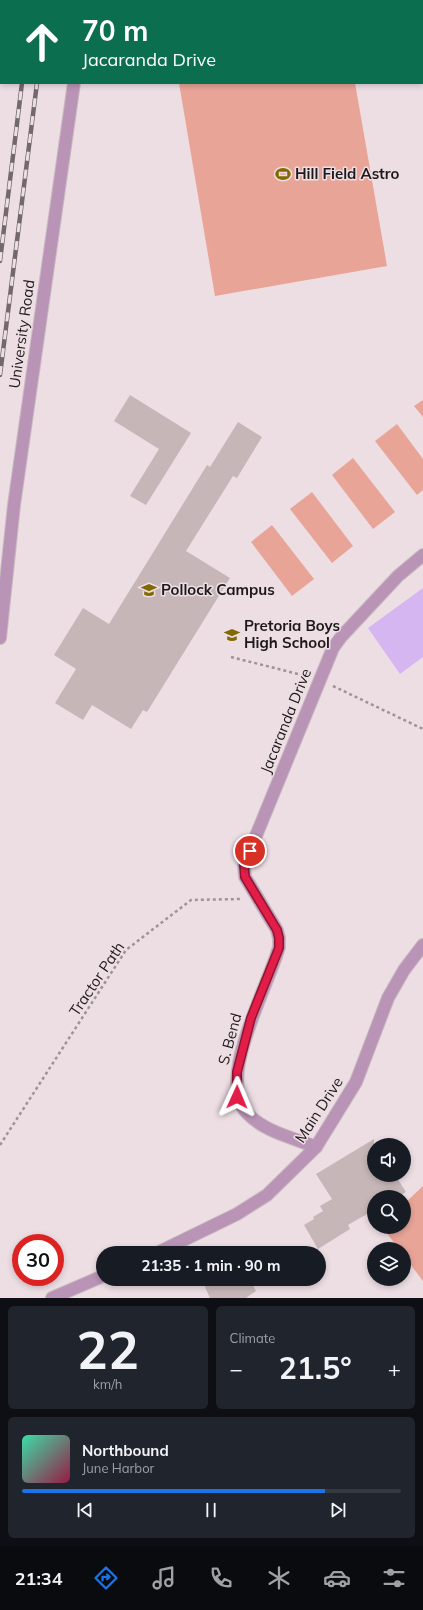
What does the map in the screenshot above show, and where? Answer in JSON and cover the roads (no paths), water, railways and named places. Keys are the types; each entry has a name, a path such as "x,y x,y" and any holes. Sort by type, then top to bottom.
{"street":[{"name":"University Road","path":"0,638 14,505 74,84"},
{"name":"Jacaranda Drive","path":"259,902 245,877 244,865 333,648 340,637 398,576 423,555"},
{"name":"S. Bend","path":"259,902 277,930 279,948 251,1018 237,1072 237,1097 247,1114 260,1125 316,1147"},
{"name":"Main Drive","path":"171,1246 237,1214 267,1195 316,1147 356,1082 388,998 404,970 423,945"},
{"path":"52,1298 96,1279"}],"railway":[{"path":"0,261 22,84"},
{"path":"0,375 37,84"}],"place":[{"name":"Hill Field Astro","path":"283,174"},
{"name":"Pollock Campus","path":"149,590"},
{"name":"Pretoria Boys High School","path":"232,635"}]}
